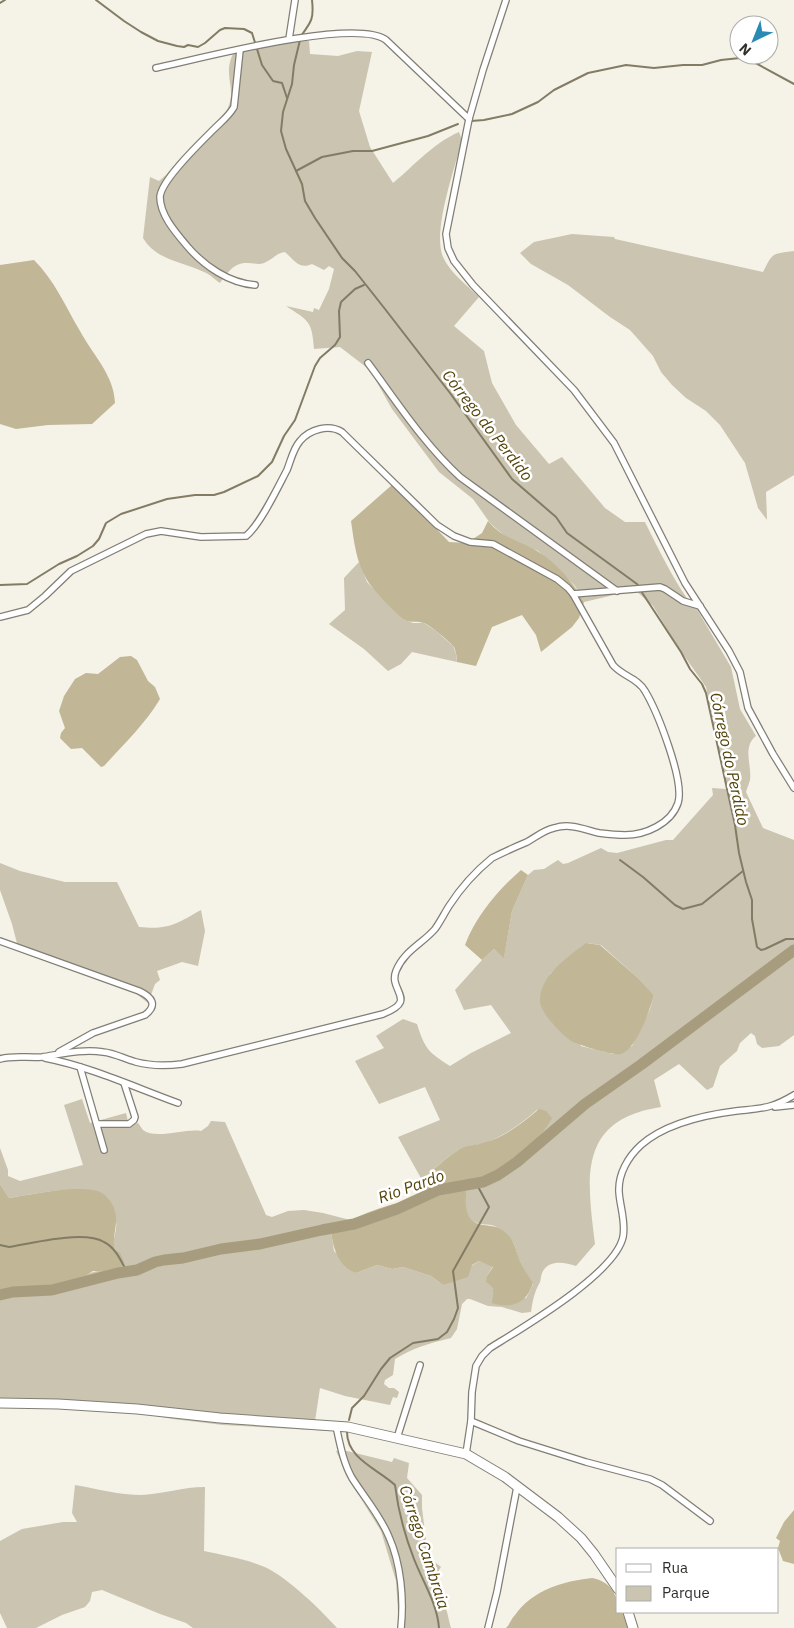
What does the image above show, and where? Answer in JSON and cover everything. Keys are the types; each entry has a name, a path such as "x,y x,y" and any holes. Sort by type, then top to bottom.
{"street":[{"path":"289,39 295,0"},
{"path":"506,0 482,70 469,119 446,234 448,248 454,261 473,286 574,390 614,443 686,583 733,658 740,672 748,708 794,788"},
{"path":"156,68 306,36 366,34 382,37 469,119"},
{"path":"240,50 234,107 164,184 160,197 161,204 173,229 190,250 202,261 228,278 242,284 255,285"},
{"path":"368,363 430,446 460,477 617,592"},
{"path":"0,617 28,610 46,596 71,571 146,534 162,531 200,537 246,536 256,525 300,441 308,434 317,430 329,427 336,428 437,525 454,536 470,542 493,544 557,579 568,588 613,665 621,673 638,682 645,691 662,726 672,755 679,791 678,803 666,819 657,827 628,835 598,832 569,826 554,828 492,858 484,864 455,898 435,929 400,964 395,973 395,980 401,997 400,1003 393,1010 168,1066 138,1062 105,1052 91,1051 41,1057"},
{"path":"573,594 617,592 660,587 683,601 700,606"},
{"path":"0,941 147,994 151,1000 153,1006 151,1011 145,1015 93,1033 58,1054"},
{"path":"0,1059 19,1056 41,1057 102,1073 178,1102"},
{"path":"80,1067 104,1150"},
{"path":"96,1124 129,1124 134,1120 135,1117 124,1083"},
{"path":"768,1107 794,1095"},
{"path":"466,1454 476,1366 490,1348 549,1311 602,1269 614,1255 623,1238 624,1225 619,1192 620,1179 624,1165 640,1146 655,1134 672,1126 716,1114 794,1105"},
{"path":"397,1438 420,1365"},
{"path":"0,1403 58,1404 137,1409 220,1418 348,1427 466,1454 488,1467 558,1517 581,1538 616,1586"},
{"path":"471,1421 504,1436 528,1444 650,1479 662,1485 710,1521"},
{"path":"336,1426 345,1463 389,1536 400,1580 401,1628"},
{"path":"488,1628 497,1592 517,1487"},
{"path":"628,1613 633,1628"}],"green space":[{"path":"309,41 310,54 338,56 357,51 372,52 359,111 370,147 393,183 440,142 459,132 462,140 442,216 440,246 446,263 479,297 454,326 484,351 492,383 516,425 549,464 562,457 605,508 625,522 645,522 683,593 695,606 731,667 740,709 756,736 749,745 750,780 746,792 763,828 794,840 794,1035 779,1046 762,1048 757,1044 755,1036 751,1033 740,1043 737,1051 720,1066 713,1087 707,1090 679,1064 654,1080 661,1107 634,1114 614,1125 601,1139 594,1156 590,1175 590,1197 595,1244 576,1266 554,1263 546,1267 542,1272 535,1293 531,1312 522,1313 502,1307 488,1306 467,1299 462,1304 457,1329 451,1338 422,1346 395,1359 393,1375 385,1380 384,1384 399,1392 397,1398 393,1397 390,1405 345,1396 320,1388 315,1421 330,1431 223,1425 133,1412 0,1405 0,1296 34,1287 59,1288 89,1273 110,1272 117,1253 114,1245 115,1218 101,1193 66,1190 9,1198 0,1184 0,1148 8,1170 8,1176 20,1181 83,1165 64,1105 82,1099 90,1123 126,1113 129,1125 138,1123 143,1130 155,1134 201,1131 211,1121 225,1122 266,1215 272,1217 288,1211 304,1210 350,1220 331,1231 334,1251 356,1273 377,1265 392,1269 403,1267 431,1276 443,1285 479,1261 493,1266 487,1276 494,1292 493,1294 526,1298 533,1284 512,1240 496,1227 479,1224 470,1219 465,1208 465,1202 467,1188 473,1182 485,1178 519,1156 538,1109 520,1124 500,1136 485,1143 456,1151 422,1180 398,1137 440,1120 425,1087 379,1104 355,1061 384,1048 376,1036 403,1019 417,1024 428,1049 450,1066 511,1033 491,1005 464,1010 455,990 494,949 504,957 512,911 528,875 534,870 544,869 558,860 563,864 568,863 601,848 608,852 617,853 666,840 673,840 713,795 712,788 726,789 706,687 676,644 653,606 635,590 584,602 575,586 557,567 538,551 507,538 490,523 473,499 439,472 392,409 370,370 340,347 314,349 312,333 308,323 286,306 313,312 314,308 319,310 329,289 334,269 329,266 324,270 312,264 300,265 285,252 262,264 239,264 231,269 220,283 196,268 163,256 149,246 143,238 150,177 159,181 225,114 231,98 229,67 234,52 287,42","holes":["587,943 601,945 654,995 650,1009 632,1046 613,1054 581,1046 550,974"]},
{"path":"572,234 614,237 615,239 763,272 771,257 794,251 794,475 766,492 767,520 758,508 745,463 720,425 706,411 686,398 672,385 661,372 653,356 630,330 568,285 531,264 520,253 534,242"},
{"path":"359,562 367,582 390,606 405,620 413,623 424,623 436,631 453,646 457,662 412,652 401,664 388,671 364,649 329,624 345,610 344,578"},
{"path":"0,863 20,871 65,882 117,882 139,927 165,927 201,910 205,931 198,966 182,962 157,971 160,980 155,984 148,1003 133,991 19,951 0,890"},
{"path":"336,1451 347,1451 392,1462 394,1458 409,1463 407,1478 422,1495 428,1557 441,1567 434,1591 444,1604 451,1628 399,1628 396,1581 381,1531 353,1486"},
{"path":"75,1485 133,1495 205,1487 204,1551 245,1560 276,1573 295,1587 337,1628 193,1628 186,1623 102,1590 92,1592 90,1601 85,1607 62,1615 36,1628 7,1628 0,1613 0,1541 22,1529 63,1522 77,1522 72,1513"}],"shaded area":[{"path":"34,260 54,285 111,383 115,403 92,424 48,425 16,429 0,424 0,265"},
{"path":"393,484 449,542 467,543 482,533 488,521 505,536 530,547 551,561 564,574 584,602 579,618 572,627 541,652 536,635 522,615 492,627 476,666 457,662 457,656 452,645 427,624 407,621 401,617 374,589 360,566 351,521"},
{"path":"131,656 137,660 148,681 155,687 160,699 134,734 101,767 82,748 71,749 60,738 65,728 59,711 64,696 75,679 86,673 98,674 120,657"},
{"path":"521,870 528,875 512,911 504,958 494,949 482,960 465,945 475,924 488,904"},
{"path":"586,943 600,945 638,978 654,995 646,1019 637,1037 627,1051 621,1054 596,1050 570,1040 552,1022 541,1006 541,992 550,975"},
{"path":"539,1109 546,1111 552,1118 540,1136 507,1164 467,1187 466,1193 467,1211 472,1220 476,1223 499,1228 513,1241 522,1266 533,1283 527,1296 522,1300 511,1305 492,1303 493,1289 486,1282 487,1276 493,1267 479,1261 472,1265 468,1277 443,1285 431,1276 403,1267 392,1269 377,1265 356,1273 341,1261 333,1244 331,1231 379,1208 431,1197 422,1180 442,1162 464,1147 481,1144 506,1134"},
{"path":"0,1184 9,1198 70,1189 93,1190 102,1193 110,1201 116,1217 114,1245 115,1250 120,1253 124,1262 118,1273 93,1271 72,1284 59,1288 33,1287 0,1296"},
{"path":"794,1510 794,1564 783,1561 778,1548 780,1541 776,1538 784,1522"},
{"path":"592,1578 604,1582 615,1594 616,1613 622,1613 628,1628 506,1628 522,1606 531,1599 549,1588"}],"waterway":[{"path":"0,3 5,0"},
{"path":"96,0 141,32 158,41 177,46 184,47 188,45 198,47 225,28 244,29 252,33 262,65 273,81 282,83 287,98"},
{"name":"Córrego do Perdido","path":"301,36 311,19 313,11 312,0"},
{"name":"Córrego do Perdido","path":"300,40 292,84 283,112 281,131 286,149 302,184 305,201 315,218 342,258 355,271 450,393 512,479 556,517 567,533 639,587"},
{"path":"471,121 512,114 538,102 554,90 588,73 626,65 654,68 702,65 740,58 750,60 794,84"},
{"path":"296,171 322,157 353,151 372,151 428,136 458,124"},
{"path":"0,585 27,584 59,564 77,556 93,546 99,539 106,523 121,514 167,499 195,495 214,495 258,476 272,462 284,436 295,420 315,366 340,337 339,311 341,302 355,289 364,285"},
{"name":"Córrego do Perdido","path":"641,591 706,693 735,825 739,853 752,900 752,919 757,947 761,950 786,939 794,939"},
{"path":"620,860 675,905 683,909 702,904 743,871"},
{"name":"Rio Pardo","path":"0,1295 13,1292 52,1290 137,1270 164,1260 260,1244 354,1224 397,1209 438,1190 483,1182 498,1175 517,1162 585,1104 642,1064 794,950"},
{"name":"Córrego Cambraia","path":"349,1420 352,1408 364,1396 390,1358 413,1343 438,1339 447,1332 454,1319 458,1308 453,1271 489,1207 476,1183"},
{"path":"0,1245 9,1247 71,1237 95,1239 104,1242 112,1248 127,1272"},
{"name":"Córrego Cambraia","path":"347,1432 348,1441 358,1456 395,1485 405,1532 414,1559 433,1601 439,1628"}]}
